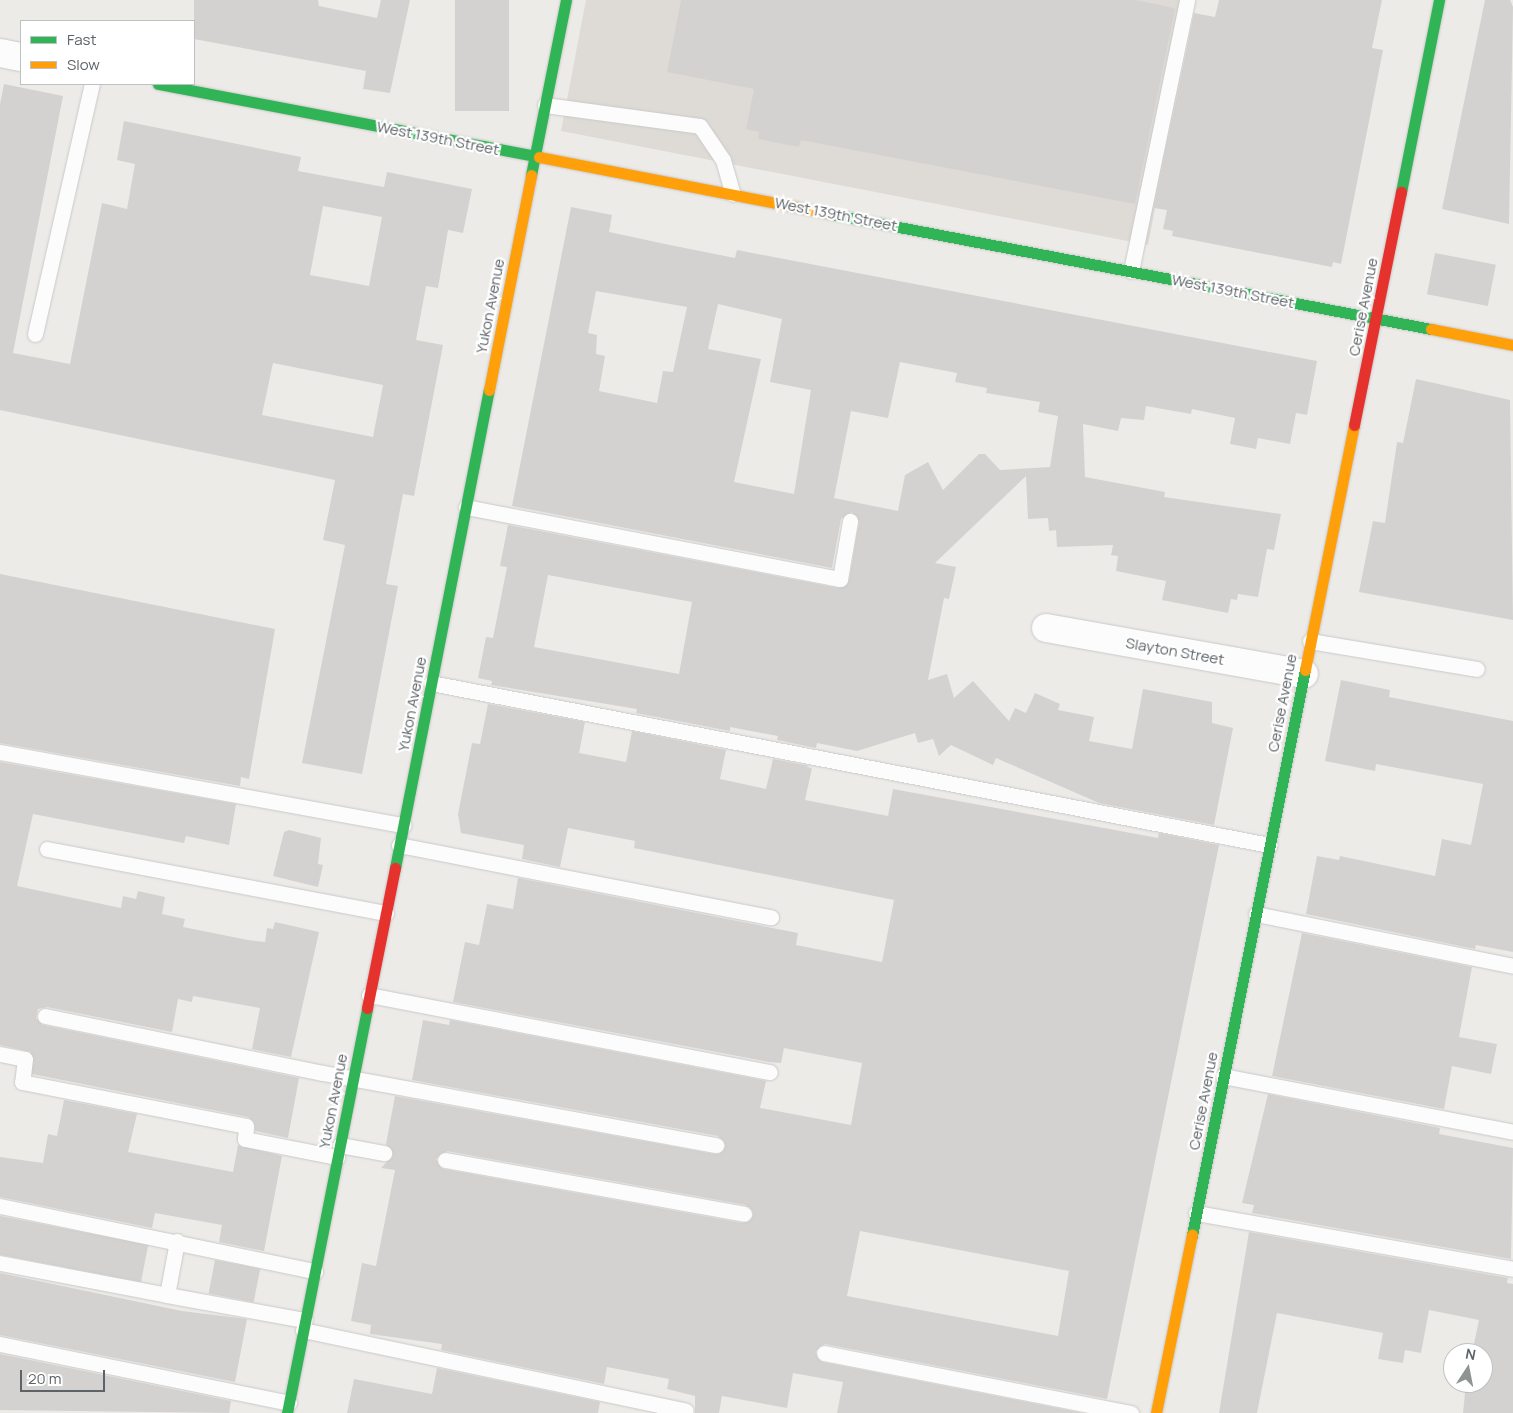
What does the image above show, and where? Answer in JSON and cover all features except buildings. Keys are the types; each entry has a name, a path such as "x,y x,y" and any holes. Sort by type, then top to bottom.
{"street":[{"name":"Yukon Avenue","path":"288,1408 566,0"},
{"name":"Cerise Avenue","path":"1156,1413 1439,0"},
{"path":"0,53 20,57"},
{"name":"West 139th Street","path":"163,85 1513,345"},
{"name":"Slayton Street","path":"1046,628 1304,674"}],"lane":[{"path":"1131,271 1187,0"},
{"path":"35,334 92,85"},
{"path":"546,105 700,126 723,160 733,194"},
{"path":"466,507 840,579 850,521"},
{"path":"1310,641 1477,669"},
{"path":"431,683 1270,845"},
{"path":"0,752 403,825"},
{"path":"399,845 771,918"},
{"path":"47,849 386,913"},
{"path":"1256,914 1513,966"},
{"path":"369,995 770,1072"},
{"path":"45,1016 353,1078 716,1145"},
{"path":"0,1054 25,1059 22,1082 246,1126 245,1139 338,1151 384,1153"},
{"path":"1223,1076 1513,1132"},
{"path":"445,1160 744,1214"},
{"path":"0,1206 315,1271"},
{"path":"1196,1213 1513,1269"},
{"path":"167,1295 177,1241"},
{"path":"0,1263 167,1295 686,1411"},
{"path":"0,1344 288,1408"},
{"path":"824,1353 1131,1413"}],"shaded area":[{"path":"586,0 1195,0 1148,245 561,131"}],"traffic: fast":[{"path":"531,175 566,0"},
{"path":"1401,192 1439,0"},
{"path":"163,85 539,157"},
{"path":"831,214 1431,329"},
{"path":"395,868 489,390"},
{"path":"1192,1235 1305,670"},
{"path":"287,1413 367,1008"}],"traffic: slow":[{"path":"539,157 831,214"},
{"path":"489,390 531,175"},
{"path":"1431,329 1513,345"},
{"path":"1305,670 1354,425"},
{"path":"1156,1413 1192,1235"}],"traffic: jam":[{"path":"1354,425 1401,192"},
{"path":"367,1008 395,868"}]}
